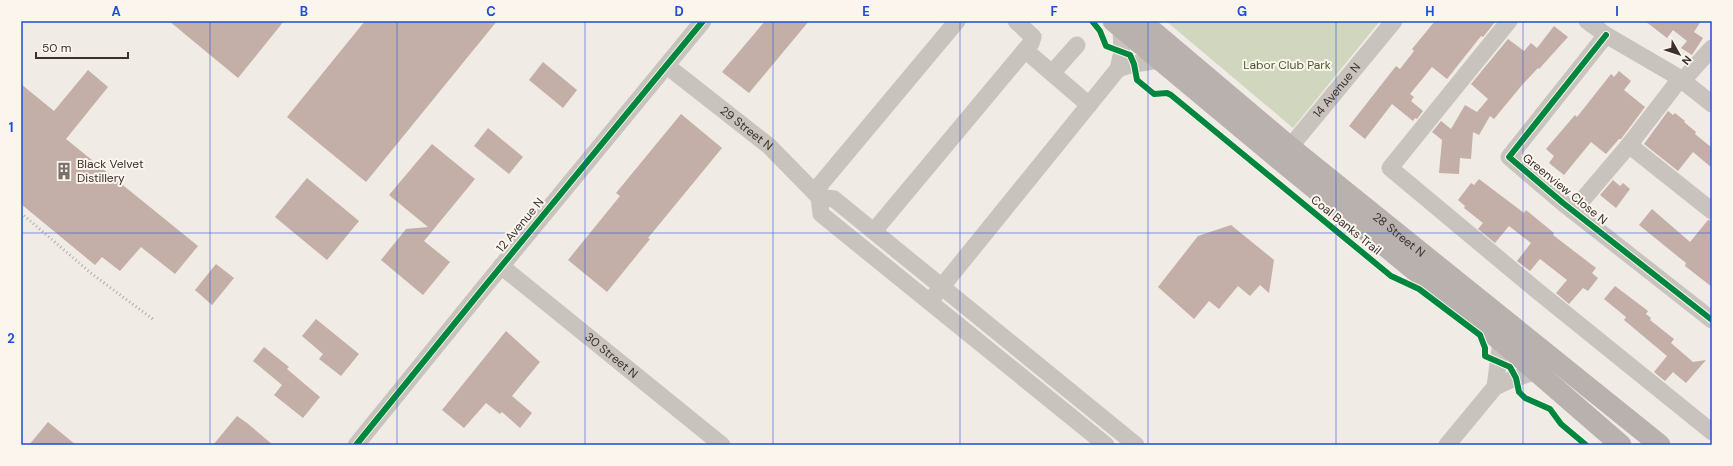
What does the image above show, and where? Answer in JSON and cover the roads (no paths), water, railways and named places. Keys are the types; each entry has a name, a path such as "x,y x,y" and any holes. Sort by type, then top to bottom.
{"main road":[{"name":"28 Street N","path":"1140,21 1286,155 1622,445"},
{"name":"28 Street N","path":"1117,25 1160,60 1286,155 1660,445"}],"street":[{"name":"12 Avenue N","path":"356,445 703,21"},
{"path":"816,195 957,21"},
{"path":"874,231 1031,42 1033,37 1016,21"},
{"name":"14 Avenue N","path":"1286,155 1394,21"},
{"path":"1509,21 1390,168 1535,289 1712,432"},
{"path":"1587,21 1606,35 1682,80 1712,104"},
{"path":"929,302 1118,69 1122,52 1117,25"},
{"name":"Greenview Close N","path":"1606,35 1509,157 1573,211 1712,320"},
{"path":"1052,73 1077,45"},
{"path":"1573,211 1682,80 1712,48"},
{"path":"1025,50 1090,105"},
{"path":"1118,69 1134,64 1160,60"},
{"name":"29 Street N","path":"667,66 769,146 816,195"},
{"path":"1629,145 1712,211"},
{"path":"816,195 834,198 1136,445"},
{"path":"816,195 821,214 1106,445"},
{"name":"30 Street N","path":"501,266 722,445"},
{"path":"1495,387 1501,341"},
{"path":"1448,445 1495,387 1510,380 1537,371"}],"railway":[{"path":"21,213 92,274 154,320"}],"place":[{"name":"Black Velvet Distillery","path":"64,171"}],"park label":[{"name":"Labor Club Park","path":"1287,65"}]}
